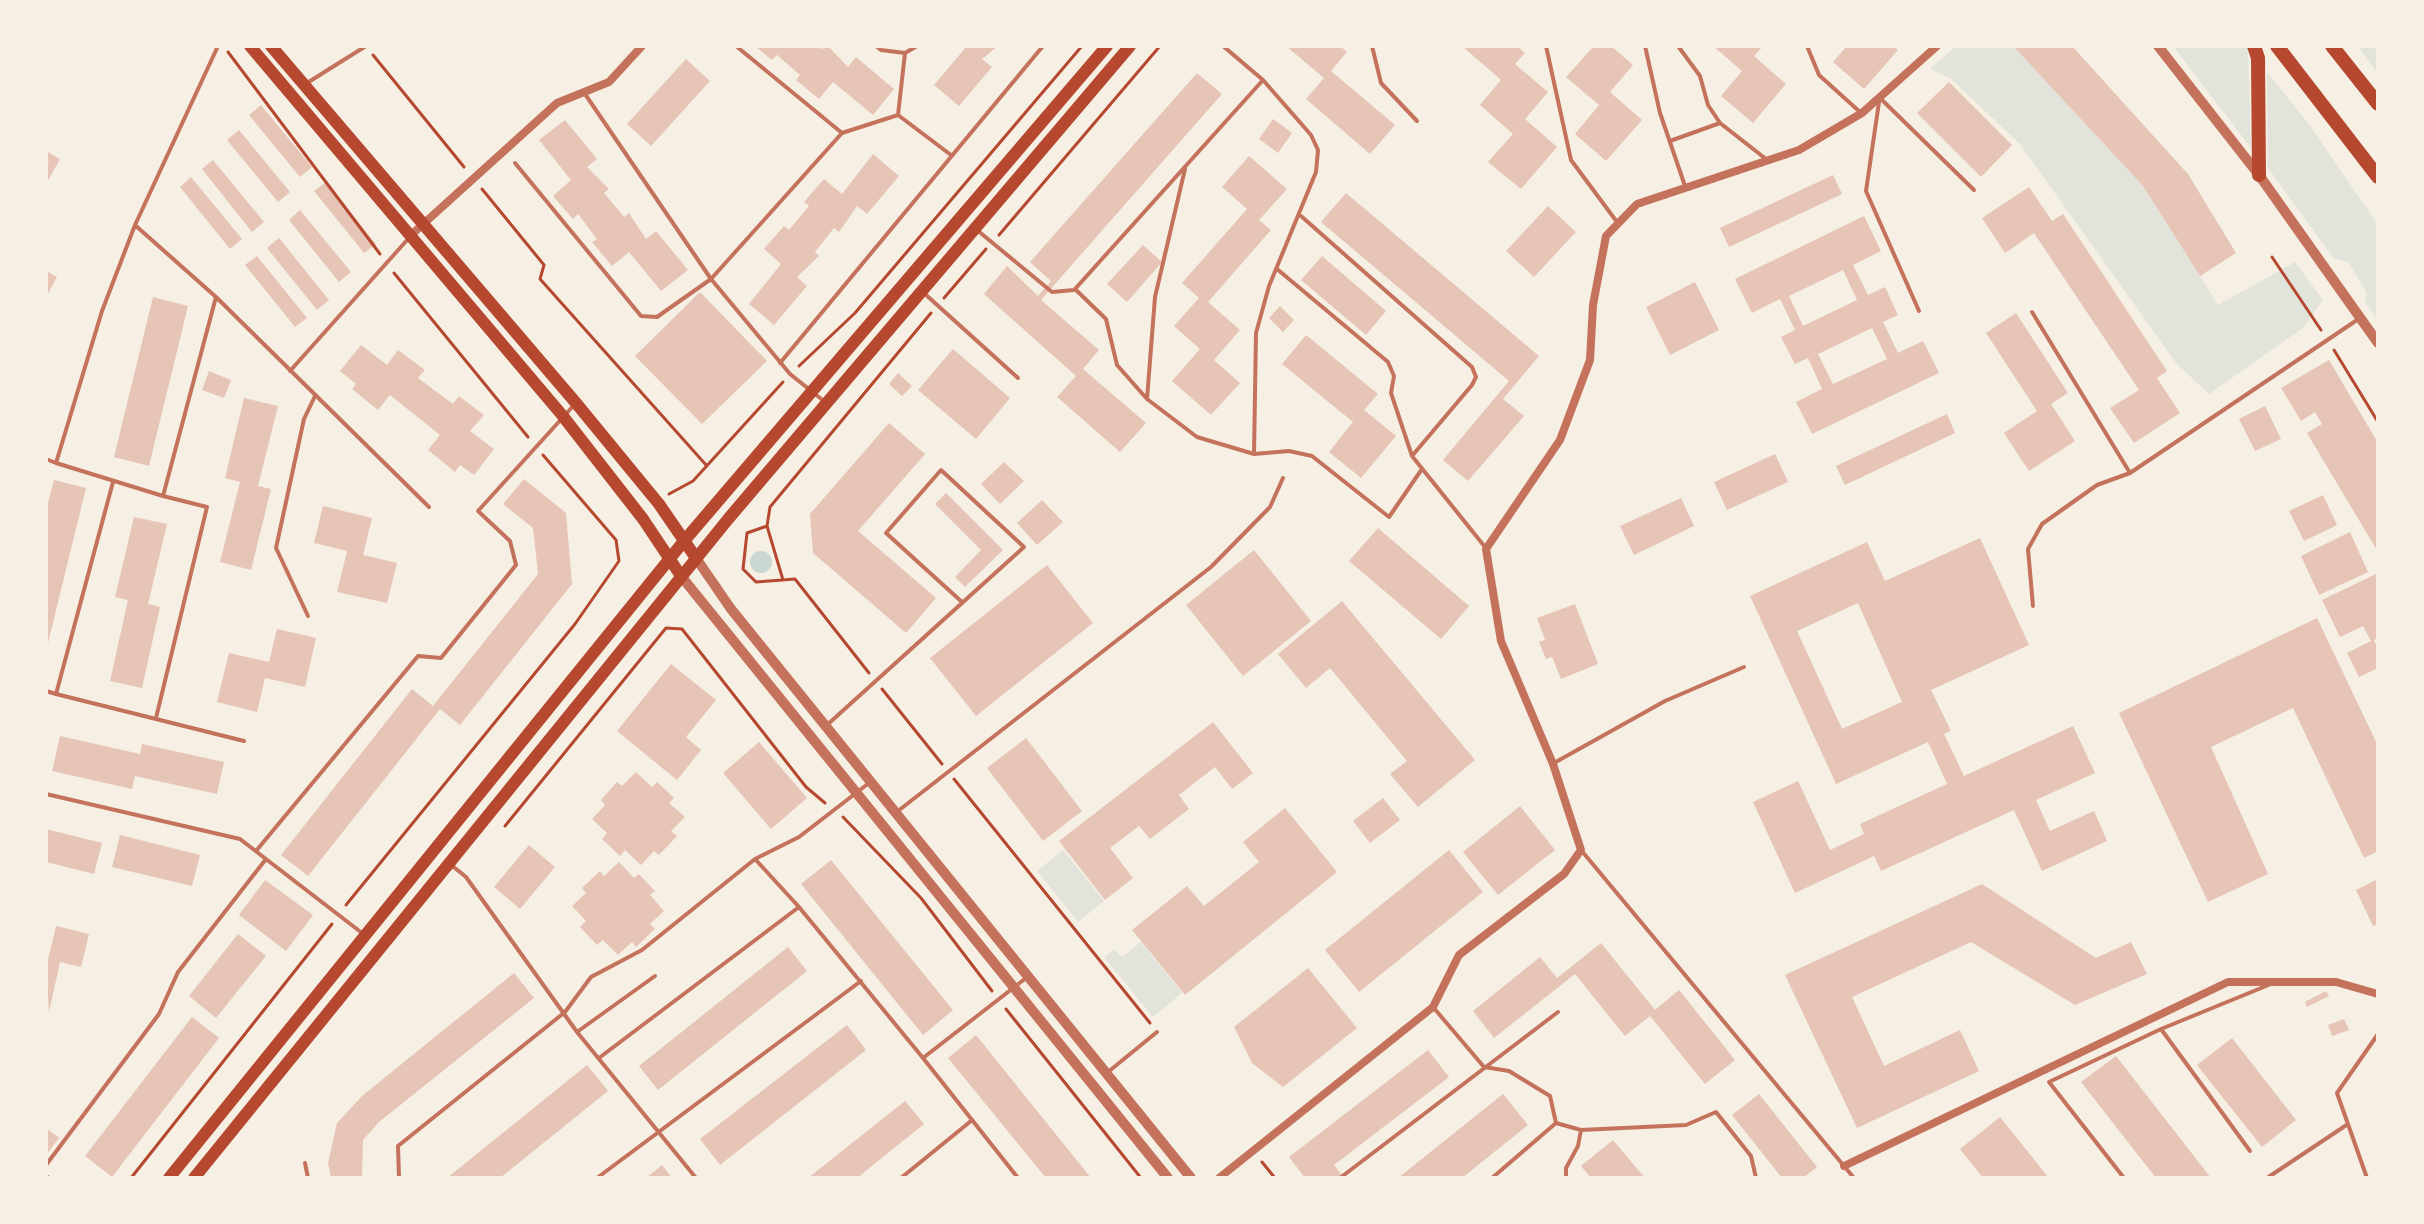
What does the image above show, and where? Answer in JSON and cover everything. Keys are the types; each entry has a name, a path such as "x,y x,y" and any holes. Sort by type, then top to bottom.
{"highway":[{"path":"2254,46 2259,175"},
{"path":"2277,46 2378,177"},
{"path":"2332,46 2378,104"}],"main road":[{"path":"250,46 562,415 670,557 681,576"},
{"path":"271,46 576,403 659,504 696,558"},
{"path":"169,1178 670,557 1107,46"},
{"path":"194,1178 681,576 1130,46"},
{"path":"670,557 696,558"}],"street":[{"path":"410,236 557,103 609,82 642,46"},
{"path":"2158,46 2259,175 2378,343"},
{"path":"1219,1178 1433,1007 1459,955 1564,874 1581,850 1553,764 1501,641 1486,549 1560,440 1590,360 1593,305 1606,236 1637,204 1799,150 1862,113 1934,47"},
{"path":"696,558 731,609 1191,1178"},
{"path":"681,576 1168,1178"},
{"path":"1844,1166 2228,982 2336,982 2377,997"}],"lane":[{"path":"56,463 102,311 135,225 221,46"},
{"path":"304,85 366,46"},
{"path":"736,46 842,133"},
{"path":"876,46 881,50 905,53 917,46"},
{"path":"780,363 1043,46"},
{"path":"1223,46 1263,80 1311,135 1318,150 1316,172 1301,216 1277,269 1256,333 1254,454"},
{"path":"1372,46 1381,83 1417,121"},
{"path":"1546,46 1571,160 1618,224"},
{"path":"1645,46 1686,188"},
{"path":"1678,46 1700,76 1708,105 1720,123 1768,160"},
{"path":"1807,46 1819,75 1862,113"},
{"path":"898,115 905,53"},
{"path":"975,228 1052,292 1075,289 1263,80"},
{"path":"584,92 711,279 790,374 827,404"},
{"path":"1879,97 1974,190"},
{"path":"1879,97 1866,191 1919,311"},
{"path":"515,163 641,316 657,317 711,279 842,133 898,115"},
{"path":"898,115 951,155"},
{"path":"1670,141 1720,123"},
{"path":"1147,399 1155,297 1185,169"},
{"path":"1301,216 1472,367 1476,377 1472,385 1412,456"},
{"path":"135,225 216,297 429,507"},
{"path":"290,371 410,236"},
{"path":"1277,269 1388,362 1394,376 1391,393 1412,456 1486,549"},
{"path":"1075,289 1106,319 1117,365 1147,399 1197,437 1254,454 1289,451 1312,456 1389,517 1422,469"},
{"path":"921,291 1018,378"},
{"path":"163,496 216,297"},
{"path":"2032,312 2130,473"},
{"path":"2033,606 2028,549 2042,524 2097,485 2130,473 2362,317"},
{"path":"308,616 276,548 304,419 315,396"},
{"path":"256,851 418,656 441,658 516,565 510,541 478,511 534,445 576,403"},
{"path":"46,459 113,482 207,507 156,718"},
{"path":"826,726 1024,547 941,470 886,533 962,602"},
{"path":"896,813 1211,567 1270,507 1283,478"},
{"path":"56,694 113,482"},
{"path":"1553,764 1665,701 1744,667"},
{"path":"46,691 244,741"},
{"path":"399,1178 398,1146 565,1012 591,977 642,950 755,859 799,837 871,782"},
{"path":"46,794 240,839 364,935"},
{"path":"1581,850 1854,1178"},
{"path":"46,1165 159,1014 178,972 266,859"},
{"path":"755,859 861,981 1018,1178"},
{"path":"448,863 466,877 577,1032 696,1178"},
{"path":"599,1058 799,907"},
{"path":"577,1032 655,976"},
{"path":"923,1058 1028,976"},
{"path":"597,1178 861,981"},
{"path":"2124,1178 2049,1082 2161,1029 2273,983"},
{"path":"1433,1007 1484,1067 1509,1071 1550,1096 1556,1123"},
{"path":"1340,1178 1558,1012"},
{"path":"2161,1029 2250,1151"},
{"path":"1106,1073 1157,1032"},
{"path":"2367,1178 2337,1093 2378,1034"},
{"path":"1556,1123 1581,1130 1686,1125 1716,1112 1751,1156 1756,1178"},
{"path":"901,1178 971,1121"},
{"path":"1492,1178 1556,1123"},
{"path":"2267,1178 2348,1124"},
{"path":"1566,1178 1566,1168 1578,1146 1581,1130"},
{"path":"305,1163 308,1178"}],"path":[{"path":"131,1178 575,624 619,561 616,540 534,445 385,261 221,46"},
{"path":"366,46 544,265 540,279 707,466"},
{"path":"669,494 693,481 790,374 855,313 1082,46"},
{"path":"505,826 666,628 682,629 806,787 835,810 921,898 1141,1178"},
{"path":"1252,1150 1275,1178"}],"shaded area":[{"path":"1956,46 2013,46 2143,186 2218,305 2295,262 2323,300 2303,328 2209,394 2176,363 2020,144 1951,79 1930,69"},
{"path":"2173,46 2245,46 2248,49 2251,148"},
{"path":"2358,46 2378,46 2378,74"},
{"path":"2267,72 2308,123 2378,225 2378,321 2365,302 2367,293 2348,262 2334,259 2268,168"},
{"path":"761,551 769,554 772,562 769,570 761,573 753,570 750,562 753,554"},
{"path":"1063,850 1104,901 1078,922 1037,871"},
{"path":"1141,942 1182,993 1153,1017 1104,957 1114,949 1122,957"}],"building":[{"path":"755,46 818,46 821,49 828,46 848,67 856,57 894,89 873,115 833,82 819,99 796,80 800,75 777,55 772,60"},
{"path":"967,46 998,46 982,59 992,67 959,106 934,85"},
{"path":"1286,46 1340,46 1347,52 1331,71 1395,125 1370,154 1306,99 1324,78"},
{"path":"1462,46 1517,46 1525,53 1515,64 1548,92 1525,119 1557,147 1521,189 1488,162 1513,134 1480,105 1501,80"},
{"path":"1594,46 1611,46 1633,65 1610,92 1642,120 1606,161 1575,134 1599,105 1566,77"},
{"path":"1713,46 1763,46 1754,56 1786,84 1753,123 1721,96 1742,71"},
{"path":"1847,46 1893,46 1898,50 1864,89 1833,62"},
{"path":"2013,46 2072,46 2188,174 2236,253 2200,276 2143,186"},
{"path":"686,59 710,81 651,146 627,124"},
{"path":"1197,73 1222,94 1041,300 1099,350 1083,369 1146,423 1120,452 1057,397 1076,376 984,294 1007,266 1038,296 1051,281 1030,262"},
{"path":"1949,82 2012,145 1981,177 1917,113"},
{"path":"261,105 312,167 300,177 249,115"},
{"path":"1273,119 1292,133 1278,153 1259,139"},
{"path":"565,120 597,159 587,167 609,189 604,193 624,217 629,213 646,239 656,231 688,270 661,291 629,252 612,266 592,242 597,239 578,214 573,219 553,196 571,180 539,140"},
{"path":"239,130 290,192 278,202 227,140"},
{"path":"46,151 60,159 46,184"},
{"path":"873,154 899,176 867,214 857,206 839,232 834,228 815,252 819,256 797,277 807,286 774,325 749,304 781,264 764,249 784,226 789,230 809,206 804,202 824,179 842,194"},
{"path":"1249,156 1287,189 1259,220 1271,230 1208,302 1240,330 1214,360 1240,383 1211,415 1172,381 1200,349 1174,326 1199,298 1182,283 1247,209 1222,187"},
{"path":"213,160 264,222 252,232 202,169"},
{"path":"1833,175 1842,194 1729,247 1720,228"},
{"path":"191,177 242,239 230,249 180,187"},
{"path":"326,182 376,244 364,253 314,191"},
{"path":"2029,187 2052,221 2063,214 2167,371 2157,378 2180,413 2134,443 2110,408 2139,390 2034,233 2005,253 1982,218"},
{"path":"1346,193 1539,356 1503,399 1524,416 1468,481 1443,460 1509,381 1321,222"},
{"path":"1548,206 1576,232 1534,277 1506,251"},
{"path":"300,210 351,272 339,282 289,220"},
{"path":"1864,216 1881,251 1853,265 1868,295 1885,287 1898,315 1883,322 1898,353 1923,341 1939,373 1812,434 1796,402 1822,389 1808,358 1795,364 1781,337 1795,330 1780,299 1752,313 1735,279","holes":["1843,270 1857,300 1803,326 1789,296","1872,328 1887,359 1833,384 1818,354"]},
{"path":"279,238 329,300 317,310 267,248"},
{"path":"1143,245 1162,262 1127,302 1107,284"},
{"path":"257,256 307,318 295,327 245,265"},
{"path":"1322,256 1386,311 1366,335 1301,280"},
{"path":"46,271 57,277 46,297"},
{"path":"1695,282 1719,330 1670,355 1646,307"},
{"path":"700,292 767,361 702,424 635,356"},
{"path":"153,297 188,306 149,466 114,457"},
{"path":"1280,306 1294,320 1283,332 1269,318"},
{"path":"2016,313 2068,393 2051,404 2075,441 2029,471 2004,433 2037,411 1986,333"},
{"path":"1306,335 1378,394 1364,410 1396,436 1361,478 1329,452 1353,422 1282,364"},
{"path":"361,345 387,365 398,350 425,370 418,378 453,404 459,396 484,415 470,431 494,449 474,475 460,465 455,472 428,450 440,435 390,395 378,410 352,389 356,384 340,371"},
{"path":"953,349 1010,398 976,439 918,390"},
{"path":"2329,360 2378,443 2378,552 2307,433 2322,424 2315,412 2301,421 2281,388"},
{"path":"209,371 231,380 224,398 202,390"},
{"path":"898,373 912,386 902,396 889,384"},
{"path":"244,398 278,406 258,486 271,489 251,570 220,562 240,482 225,478"},
{"path":"2265,406 2281,439 2255,451 2239,419"},
{"path":"1947,414 1955,433 1845,485 1836,466"},
{"path":"889,423 925,454 858,531 936,598 906,633 813,553 810,514"},
{"path":"1775,454 1788,482 1727,510 1714,482"},
{"path":"1004,462 1024,481 1000,504 981,484"},
{"path":"524,479 566,513 572,584 460,725 440,709 308,876 281,855 412,689 433,706 538,574 533,528 503,504"},
{"path":"54,480 86,488 47,647 46,510"},
{"path":"946,493 1003,550 965,587 955,577 981,550 935,504"},
{"path":"2323,495 2337,525 2304,541 2289,511"},
{"path":"1681,498 1694,526 1634,555 1620,526"},
{"path":"1042,500 1063,522 1037,545 1017,523"},
{"path":"323,506 372,518 363,555 397,563 387,603 337,592 347,551 314,543"},
{"path":"134,517 167,524 148,604 160,607 142,688 110,681 128,600 115,597"},
{"path":"1378,528 1469,606 1441,639 1349,561"},
{"path":"2350,532 2368,572 2319,595 2301,556"},
{"path":"1980,538 2029,645 1931,690 1951,731 1944,734 1964,776 2073,726 2095,773 2036,800 2050,831 2094,811 2107,841 2042,871 2014,810 1881,871 1874,856 1795,893 1753,802 1798,781 1830,850 1864,834 1860,824 1947,784 1928,742 1836,784 1750,596 1867,542 1885,581","holes":["1858,603 1902,702 1842,729 1797,631"]},
{"path":"1254,550 1311,621 1243,676 1186,605"},
{"path":"1047,565 1093,623 976,716 930,658"},
{"path":"2378,573 2378,638 2374,640 2378,649 2378,668 2359,677 2347,653 2371,641 2363,626 2340,637 2322,600"},
{"path":"1342,601 1475,760 1418,807 1390,774 1407,761 1330,668 1306,688 1278,654"},
{"path":"1575,604 1598,664 1561,679 1552,657 1546,659 1539,642 1545,640 1537,618"},
{"path":"2317,618 2378,746 2378,851 2364,858 2293,708 2211,747 2268,874 2208,902 2119,713"},
{"path":"277,629 316,638 305,687 265,678 257,712 217,702 229,653 269,662"},
{"path":"671,664 716,700 686,737 701,750 677,780 617,731"},
{"path":"1213,722 1253,773 1232,789 1215,767 1179,795 1189,809 1150,839 1139,826 1110,848 1133,878 1105,900 1059,841"},
{"path":"60,736 140,754 142,744 224,762 217,794 135,776 132,789 52,771"},
{"path":"1026,738 1082,811 1043,841 987,768"},
{"path":"759,742 807,798 771,829 723,773"},
{"path":"636,772 652,787 657,782 674,798 669,803 685,817 671,831 677,836 659,855 654,851 641,865 625,850 620,856 602,839 607,833 592,819 605,805 601,800 617,782 622,786"},
{"path":"1383,798 1400,820 1370,843 1353,821"},
{"path":"1520,806 1555,850 1498,895 1463,852"},
{"path":"1285,808 1337,872 1185,995 1132,930 1187,886 1204,906 1259,862 1243,842"},
{"path":"46,829 102,843 94,874 46,862"},
{"path":"120,835 200,855 192,886 112,867"},
{"path":"529,845 555,867 520,909 494,887"},
{"path":"1449,850 1483,892 1359,992 1325,950"},
{"path":"831,860 953,1010 923,1035 801,884"},
{"path":"619,862 634,878 639,874 655,891 650,895 664,911 650,924 655,929 636,947 632,942 618,955 603,940 597,945 580,927 586,921 572,906 586,893 582,888 600,871 604,876"},
{"path":"2378,879 2378,924 2373,926 2356,890"},
{"path":"265,880 313,915 286,951 239,915"},
{"path":"1982,884 2096,958 2131,942 2147,974 2075,1005 1971,942 1852,997 1884,1066 1960,1030 1979,1071 1857,1128 1785,975"},
{"path":"56,926 89,934 81,967 60,962 49,1012 46,968"},
{"path":"238,934 266,956 216,1018 189,996"},
{"path":"1601,943 1655,1010 1679,990 1735,1060 1705,1084 1650,1016 1625,1036 1575,974 1494,1038 1473,1011 1540,957 1557,978"},
{"path":"788,947 807,971 658,1090 639,1066"},
{"path":"1308,968 1357,1028 1283,1087 1252,1063 1234,1027"},
{"path":"514,973 534,998 379,1122 363,1140 362,1178 331,1178 328,1163 337,1123 362,1096"},
{"path":"2326,991 2329,996 2307,1007 2305,1002"},
{"path":"192,1017 219,1038 112,1177 85,1156"},
{"path":"2344,1019 2349,1030 2332,1036 2328,1025"},
{"path":"847,1025 866,1050 720,1165 700,1139"},
{"path":"976,1035 1091,1178 1046,1178 948,1058"},
{"path":"2232,1038 2296,1120 2262,1147 2197,1065"},
{"path":"1428,1050 1449,1077 1334,1165 1344,1178 1305,1178 1289,1157"},
{"path":"2116,1056 2211,1178 2156,1178 2081,1082"},
{"path":"587,1065 608,1091 500,1178 447,1178"},
{"path":"1503,1094 1528,1125 1462,1178 1398,1178"},
{"path":"1759,1094 1817,1167 1803,1178 1782,1178 1732,1115"},
{"path":"905,1101 924,1124 857,1178 808,1178"},
{"path":"2000,1117 2049,1178 1983,1178 1960,1149"},
{"path":"46,1128 59,1138 46,1155"},
{"path":"1613,1140 1645,1178 1591,1178 1581,1166"},
{"path":"662,1165 672,1178 646,1178"}]}
